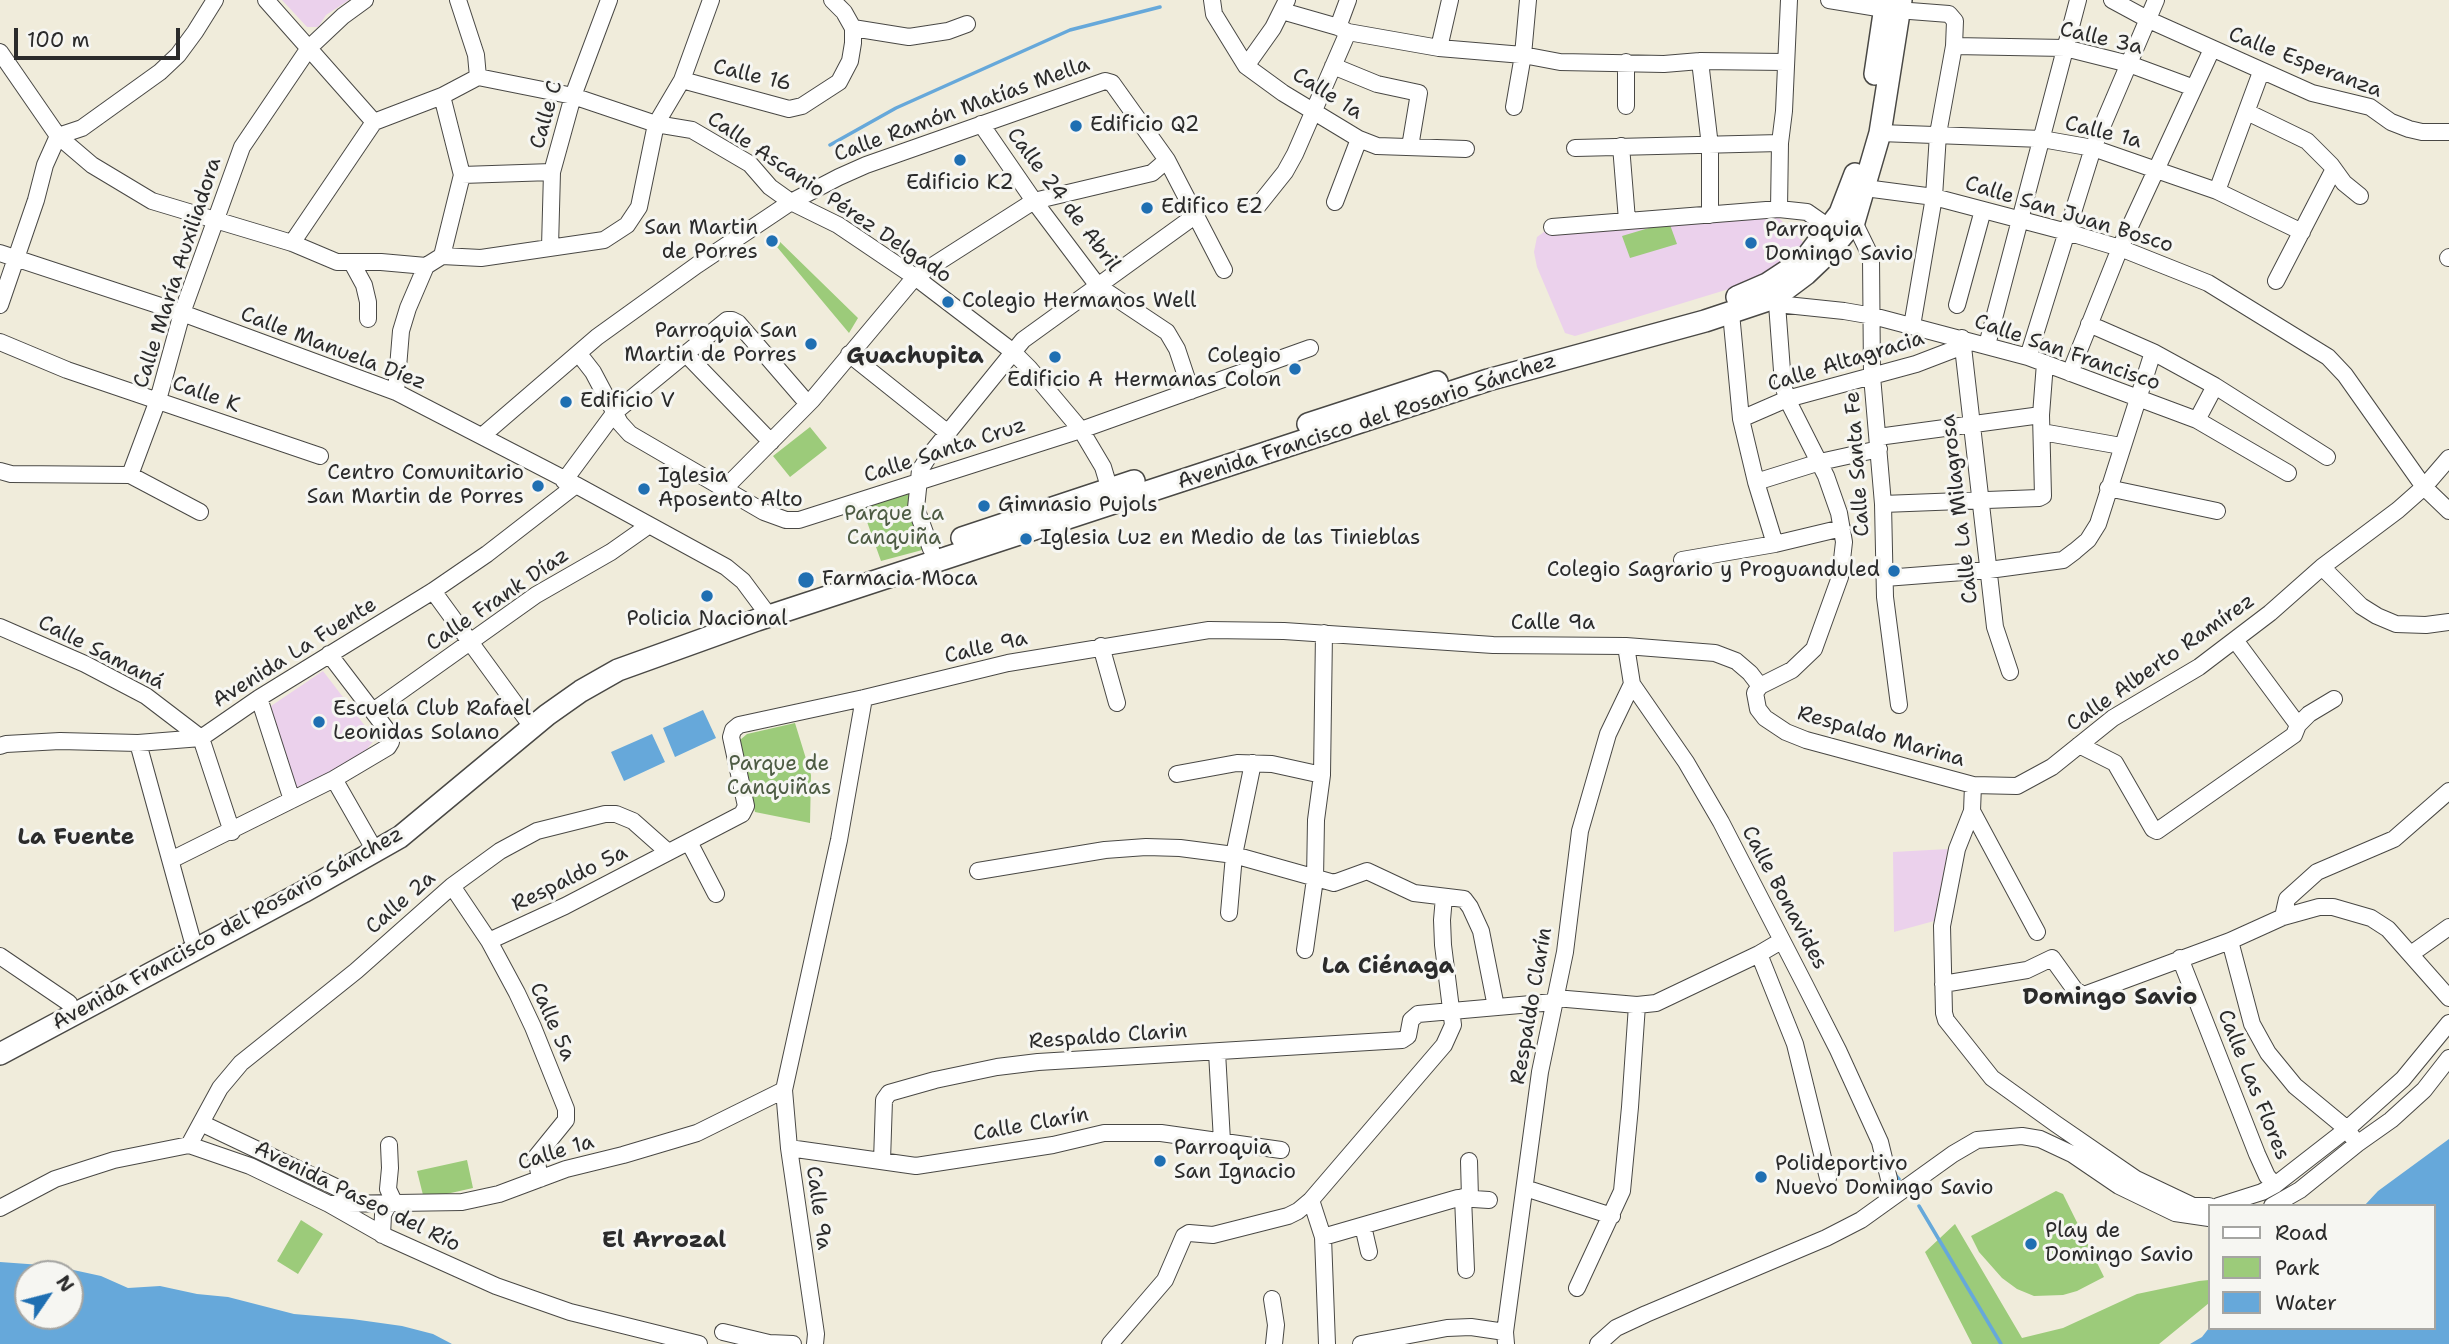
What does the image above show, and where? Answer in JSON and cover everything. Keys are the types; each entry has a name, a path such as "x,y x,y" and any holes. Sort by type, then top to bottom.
{"main road":[{"name":"Avenida Francisco del Rosario Sánchez","path":"0,1039 348,857 415,813 562,690 606,663 1486,375 1731,313 1773,295 1807,274 1854,222 1880,133 1893,5"},
{"name":"Avenida Francisco del Rosario Sánchez","path":"1573,351 1715,306 1773,295 1830,228 1850,191 1865,142 1893,5"},
{"name":"Avenida Francisco del Rosario Sánchez","path":"0,1054 303,892 400,836 547,715 618,670 765,610 931,549 1111,496"}],"street":[{"path":"0,305 45,165 58,136 82,128 160,72 195,32 215,0"},
{"path":"266,0 374,122"},
{"name":"Calle María Auxiliadora","path":"130,475 158,400 182,313 242,147 309,48 343,16 365,0"},
{"path":"292,243 374,122 442,96 478,77 476,55 458,0"},
{"name":"Calle C","path":"550,247 552,172 573,96 609,0"},
{"path":"396,392 401,331 426,266 442,256 481,258 604,240 627,225 639,207 656,124 682,80 711,0"},
{"path":"832,0 844,12 853,28 909,37 948,32 967,24"},
{"name":"Calle 1a","path":"1212,0 1214,14 1246,66 1283,93 1359,139 1377,146 1466,149"},
{"path":"1257,206 1290,163 1333,66 1348,0"},
{"path":"1439,48 1450,0"},
{"path":"1514,107 1528,0"},
{"path":"1779,209 1788,0"},
{"path":"1829,0 1893,5 1949,14 1955,21 1954,46 1938,134 1934,197 1912,326"},
{"path":"1987,345 2078,0"},
{"name":"Calle Esperanza","path":"2112,0 2149,20 2312,93 2370,107 2391,122 2409,129 2449,132"},
{"path":"2028,357 2092,148 2156,0"},
{"path":"1246,66 1273,28 1285,5 1343,29 1439,48 1522,55 1560,62 1785,62"},
{"name":"Calle 16","path":"682,80 789,109 802,106 839,82 850,61 853,28"},
{"name":"Calle 3a","path":"1954,46 2065,48 2129,64 2193,88"},
{"path":"2070,373 2120,247 2212,49"},
{"path":"0,52 58,136 92,165 152,201 292,243 337,261 426,266"},
{"path":"1700,61 1710,146 1710,215"},
{"path":"1626,62 1626,106"},
{"path":"1333,66 1377,84 1419,93 1410,147"},
{"path":"2217,191 2261,72"},
{"name":"Calle Ascanio Pérez Delgado","path":"478,77 573,96 656,124 692,130 750,164 770,187 792,202 838,225 915,277 1012,351 1081,430 1102,467 1111,496"},
{"name":"Calle Ramón Matías Mella","path":"482,436 597,337 792,202 866,165 1109,81 1167,160 1224,270"},
{"path":"442,96 462,175 442,256"},
{"path":"2247,112 2307,141 2344,183 2360,196"},
{"name":"Calle 24 de Abril","path":"981,124 1034,201 1098,286 1167,332 1177,349 1191,391"},
{"name":"Calle 1a","path":"1880,133 2042,139 2092,148 2217,191 2302,232"},
{"path":"1335,202 1359,139"},
{"path":"1575,148 1780,143"},
{"path":"1621,146 1627,220"},
{"path":"723,490 808,404 915,277 1034,201 1152,173 1167,160"},
{"path":"2276,281 2334,169"},
{"path":"462,175 552,172"},
{"name":"Calle San Juan Bosco","path":"1865,188 1934,197 2067,232 2120,247 2208,283 2328,357 2345,375 2424,486 2449,511"},
{"path":"1552,227 1779,209 1807,212 1830,228"},
{"path":"1957,305 1983,210"},
{"path":"931,549 916,508 920,470 1012,351 1059,312 1196,215"},
{"name":"Calle Santa Fe","path":"1854,222 1871,257 1872,376 1883,504 1885,597 1899,705"},
{"name":"Calle Manuela Díez","path":"0,253 182,313 396,392 726,568 743,581 765,610"},
{"path":"352,263 364,285 368,319"},
{"path":"1760,686 1792,670 1814,649 1840,576 1844,542 1839,513 1820,462 1787,399 1773,295"},
{"name":"Calle San Francisco","path":"1773,295 1873,316 1962,342 1987,345 2028,357 2197,420 2288,473"},
{"path":"1731,313 1741,419 1756,482 1776,544"},
{"name":"Avenida La Fuente","path":"0,747 6,744 60,741 138,743 201,738 328,654 433,592 487,554 570,483 615,412 727,320 738,323 808,404"},
{"path":"2089,324 2152,352 2215,386 2327,457"},
{"name":"Calle K","path":"0,342 67,370 320,456"},
{"name":"Calle Altagracia","path":"1741,419 1787,399 1916,364 1962,342"},
{"name":"Calle La Milagrosa","path":"1962,342 1995,626 2010,672"},
{"name":"Calle Santa Cruz","path":"579,354 593,372 620,423 630,434 764,512 786,520 799,520 1081,430 1125,412 1310,348"},
{"path":"1885,578 1989,570 2063,560 2088,540 2098,524 2152,352"},
{"path":"686,354 771,442"},
{"path":"849,354 948,433"},
{"path":"1883,504 2043,496 2041,415 2045,363"},
{"path":"2197,420 2215,386"},
{"path":"1756,482 1879,443 1971,423 2041,415"},
{"path":"2042,432 2121,446"},
{"name":"Calle Alberto Ramírez","path":"1973,785 2017,786 2052,767 2113,718 2199,667 2398,510 2449,458"},
{"path":"0,471 11,474 130,475 200,512"},
{"path":"2108,488 2217,511"},
{"name":"Calle Frank Díaz","path":"373,711 536,595 611,552 648,526"},
{"path":"1682,559 1776,544 1842,528"},
{"path":"2322,568 2376,617 2396,624 2426,625 2449,622"},
{"path":"433,592 527,720"},
{"name":"Calle Samaná","path":"0,627 85,664 146,696 201,738"},
{"name":"Calle 9a","path":"816,1344 789,1148 784,1090 839,840 864,698 1008,663 1209,629 1324,633 1493,645 1626,646 1715,653 1735,661 1760,686"},
{"path":"1306,950 1315,879 1316,820 1322,775 1324,633"},
{"path":"2235,640 2298,725"},
{"path":"1101,646 1117,703"},
{"name":"Calle Bonavides","path":"1626,646 1632,684 1686,762 1715,812 1839,1050 1880,1142 1889,1179"},
{"path":"171,860 334,779 391,742 390,734 328,654"},
{"name":"Respaldo Clarín","path":"1506,1338 1540,1072 1565,951 1580,831 1608,734 1632,684"},
{"name":"Respaldo Marina","path":"1760,686 1755,693 1758,709 1765,718 1786,732 1805,740 1973,785"},
{"path":"259,698 292,800"},
{"name":"Respaldo 5a","path":"489,941 565,906 745,811 730,737 738,725 864,698"},
{"path":"2079,746 2115,763 2153,830 2157,831 2294,735 2298,725 2309,714 2334,699"},
{"path":"201,738 232,832"},
{"path":"138,743 192,939"},
{"path":"1177,774 1237,763 1253,763 1322,775"},
{"path":"1230,913 1234,855 1253,763"},
{"path":"334,779 370,842"},
{"path":"1973,785 1972,811 1957,849 1942,926 1946,1020 1992,1078 2000,1084 2136,1179 2193,1206 2208,1206"},
{"path":"2283,917 2287,899 2317,872 2393,839 2449,791"},
{"path":"1972,811 2036,932"},
{"name":"Calle 2a","path":"189,1145 220,1088 241,1062 356,971 452,886 500,851 537,831 605,814 616,814 634,821 668,852"},
{"path":"689,842 716,894"},
{"path":"978,872 1105,850 1146,847 1234,855 1334,883 1367,871 1414,893 1464,899 1477,919 1485,943 1496,1007"},
{"name":"Calle 5a","path":"452,886 489,941 533,1027 568,1116 537,1157 540,1179"},
{"path":"1111,1344 1165,1280 1186,1234 1213,1235 1288,1216 1311,1200 1444,1045 1453,1025 1443,945 1444,897"},
{"path":"1943,984 2027,970 2052,958 2075,990 2084,995 2230,941 2283,917 2319,907 2344,909 2371,918 2388,929 2449,998"},
{"path":"2410,954 2449,927"},
{"path":"1452,1012 1555,1000 1637,1005 1656,1003 1781,941"},
{"path":"2230,941 2252,1024 2268,1054 2295,1086 2347,1129 2357,1144"},
{"path":"1759,954 1795,1044 1828,1178"},
{"path":"0,956 69,1003"},
{"name":"Calle Las Flores","path":"2180,958 2257,1154 2267,1177 2275,1185"},
{"path":"1577,1287 1622,1191 1637,1005"},
{"name":"Respaldo Clarin","path":"881,1161 884,1100 900,1088 1011,1065 1402,1040 1408,1036 1411,1020 1418,1014 1452,1012"},
{"path":"2224,1204 2275,1185 2347,1129 2403,1079 2449,1023"},
{"path":"1217,1052 1222,1141"},
{"path":"2276,1204 2300,1190 2391,1120 2424,1090 2449,1058"},
{"name":"Calle 1a","path":"329,1204 462,1202 499,1194 566,1169 623,1156 697,1133 784,1090"},
{"path":"201,1123 342,1190"},
{"name":"Calle Clarín","path":"789,1148 916,1166 1053,1145 1104,1133 1161,1133 1280,1150"},
{"path":"1598,1344 1616,1328 1826,1238 1861,1220 1953,1154 1977,1140 2022,1136 2040,1139 2072,1154 2119,1186 2175,1213 2208,1218"},
{"path":"0,1208 55,1179 114,1160 189,1145"},
{"name":"Avenida Paseo del Río","path":"189,1145 250,1166 329,1204 382,1235 496,1286 570,1312 699,1344"},
{"path":"382,1235 383,1215 387,1207 394,1202 388,1189 388,1145"},
{"path":"1466,1270 1469,1161"},
{"path":"1525,1188 1612,1216"},
{"path":"1323,1237 1467,1197 1489,1200"},
{"path":"1311,1200 1323,1237 1327,1344"},
{"path":"1363,1226 1369,1252"},
{"path":"1272,1299 1276,1325 1274,1344"},
{"path":"1361,1344 1447,1328 1471,1327 1506,1338"},
{"path":"723,1332 769,1343 793,1344"}],"shaded area":[{"path":"282,0 349,0 326,15 318,27 307,27"},
{"path":"1773,212 1807,246 1742,285 1575,336 1565,333 1537,267 1534,252 1537,237 1548,229"},
{"name":"Escuela Club Rafael Leonidas Solano","path":"323,671 375,739 342,769 294,792 271,706"},
{"path":"1948,849 1934,921 1894,932 1893,852"}],"green space":[{"path":"1669,222 1677,244 1630,258 1622,236"},
{"path":"775,237 858,318 849,333 772,241"},
{"path":"810,427 827,448 790,477 773,456"},
{"name":"Parque La Canquiña","path":"908,492 926,549 881,561 861,505"},
{"name":"Parque de Canquiñas","path":"795,723 811,775 810,823 755,812 740,740 747,734"},
{"path":"467,1160 473,1188 424,1199 417,1171"},
{"name":"Play de Domingo Savio","path":"2056,1191 2063,1194 2104,1277 2063,1295 2034,1296 2017,1289 2002,1278 1979,1252 1971,1236"},
{"path":"301,1220 323,1234 298,1274 277,1261"},
{"path":"1955,1224 2022,1338 2063,1328 2137,1294 2199,1281 2208,1280 2208,1304 2159,1344 1972,1344 1925,1252"}],"water":[{"path":"703,710 716,738 675,757 663,728"},
{"path":"652,734 665,762 624,781 611,752"},
{"path":"2449,1139 2449,1344 2190,1344 2202,1337 2208,1329 2435,1330 2435,1204 2366,1204 2378,1191"},
{"path":"0,1262 14,1263 14,1330 84,1330 84,1272 101,1276 128,1288 160,1286 228,1297 294,1314 402,1326 433,1334 452,1344 0,1344"}],"waterway":[{"path":"830,145 896,108 1070,30 1160,7"},
{"path":"1894,1173 1899,1179"},
{"path":"1919,1206 2001,1344"}],"place":[{"name":"Edificio Q2","path":"1076,126"},
{"name":"Edificio K2","path":"960,160"},
{"name":"Edifico E2","path":"1147,208"},
{"name":"San Martin de Porres","path":"772,241"},
{"name":"Parroquia Domingo Savio","path":"1751,243"},
{"name":"Colegio Hermanos Well","path":"948,302"},
{"name":"Parroquia San Martin de Porres","path":"811,344"},
{"name":"Edificio A","path":"1055,357"},
{"name":"Colegio Hermanas Colon","path":"1295,369"},
{"name":"Edificio V","path":"566,402"},
{"name":"Centro Comunitario San Martin de Porres","path":"538,486"},
{"name":"Iglesia Aposento Alto","path":"644,489"},
{"name":"Gimnasio Pujols","path":"984,506"},
{"name":"Iglesia Luz en Medio de las Tinieblas","path":"1026,539"},
{"name":"Colegio Sagrario y Proguanduled","path":"1894,571"},
{"name":"Farmacia Moca","path":"806,580"},
{"name":"Policia Nacional","path":"707,596"},
{"name":"Escuela Club Rafael Leonidas Solano","path":"319,722"},
{"name":"Parroquia San Ignacio","path":"1160,1161"},
{"name":"Polideportivo Nuevo Domingo Savio","path":"1761,1177"},
{"name":"Play de Domingo Savio","path":"2031,1244"}],"district":[{"name":"Guachupita","path":"915,357"},
{"name":"La Fuente","path":"76,838"},
{"name":"La Ciénaga","path":"1388,967"},
{"name":"Domingo Savio","path":"2110,998"},
{"name":"El Arrozal","path":"664,1241"}]}
